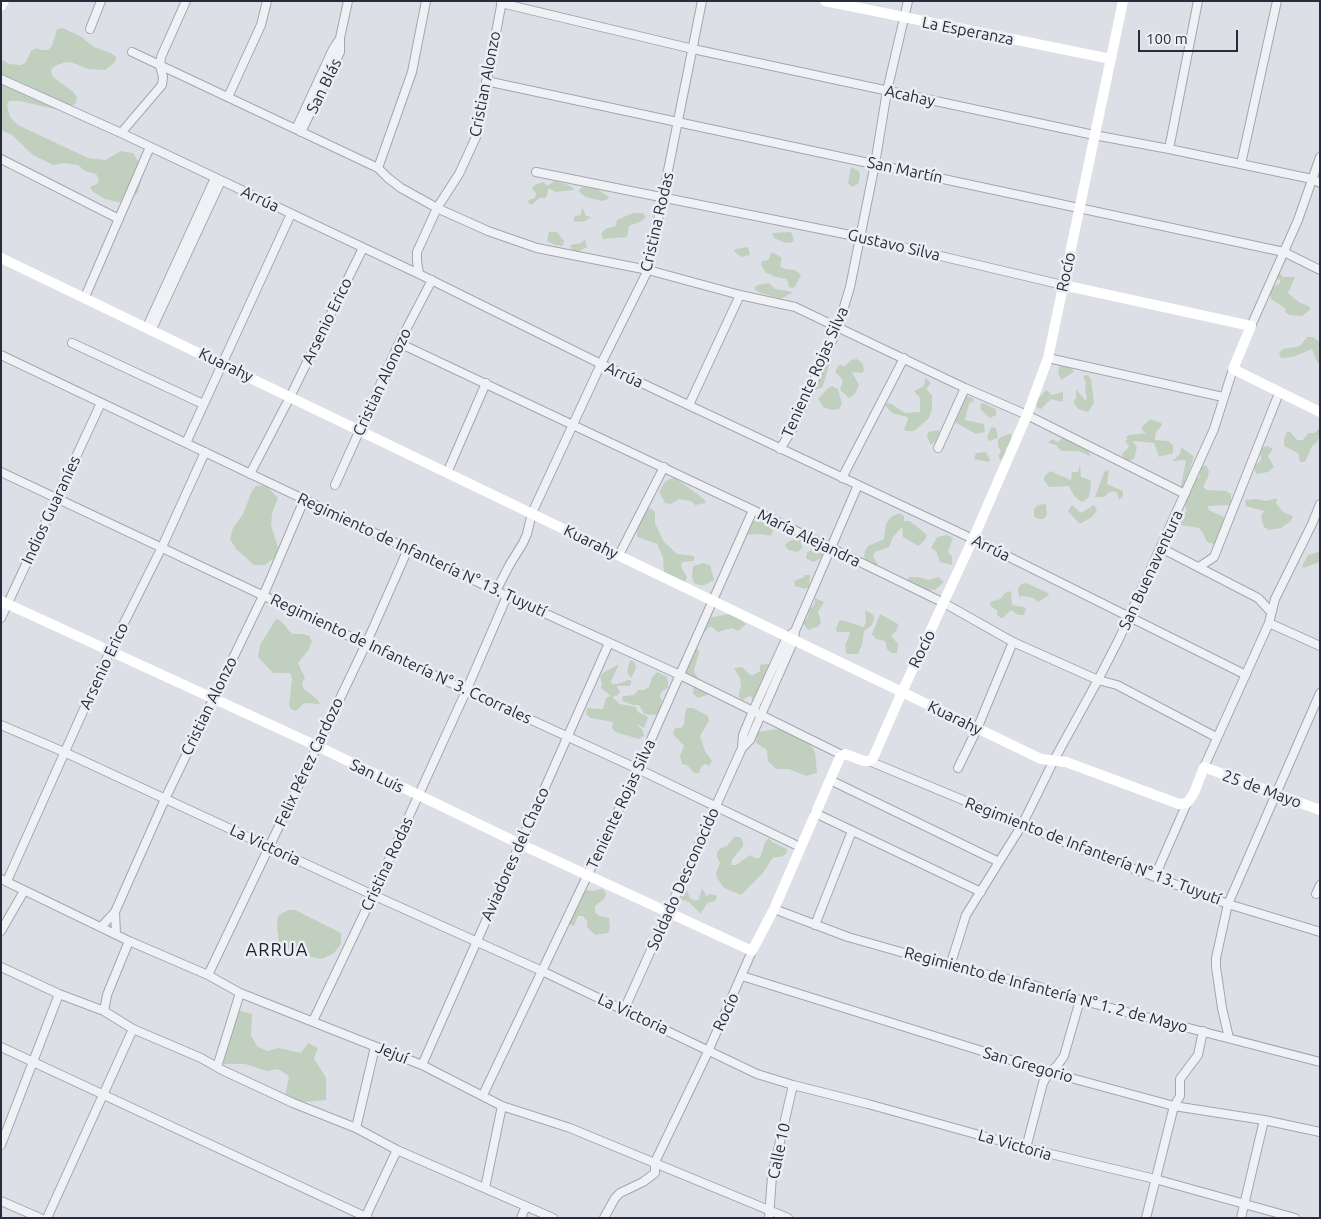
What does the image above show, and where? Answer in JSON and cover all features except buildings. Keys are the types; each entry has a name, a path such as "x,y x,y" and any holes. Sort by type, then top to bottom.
{"street":[{"path":"1,6 4,1"},
{"path":"90,29 101,1"},
{"path":"121,133 162,85 161,57 186,1"},
{"path":"228,97 261,25 266,1"},
{"name":"San Blás","path":"299,131 340,38 348,1"},
{"path":"378,168 412,72 426,1"},
{"name":"Cristina Rodas","path":"496,591 525,539 532,513 601,364 648,270 702,1"},
{"name":"La Esperanza","path":"825,1 1111,59"},
{"name":"Teniente Rojas Silva","path":"780,449 792,430 838,327 850,287 875,164 887,91 908,1"},
{"name":"Rocío","path":"869,761 873,758 973,539 1027,415 1048,358 1123,1"},
{"path":"1169,148 1198,1"},
{"path":"1241,164 1277,1"},
{"name":"Acahay","path":"501,2 693,49 1094,135 1169,148 1316,181"},
{"name":"Cristian Alonzo","path":"419,274 418,252 437,208 459,174 476,137 501,2"},
{"path":"132,52 378,168 401,188 437,208 488,231 537,248 648,270 740,295 795,307 965,388 1027,415 1186,494"},
{"name":"Arrúa","path":"1,79 121,133 432,280 601,364 973,539 1246,675"},
{"name":"San Martín","path":"486,81 1284,252 1320,270"},
{"path":"84,297 150,147"},
{"name":"San Buenaventura","path":"950,966 966,915 1022,825 1054,760 1098,680 1186,494 1214,429 1223,397 1251,326 1316,181 1320,157"},
{"path":"1,159 118,219"},
{"name":"Gustavo Silva","path":"536,172 860,237 1063,286 1251,326"},
{"path":"149,328 218,179"},
{"path":"186,443 221,363 291,214"},
{"name":"Arsenio Erico","path":"250,474 290,397 362,248"},
{"name":"Kuarahy","path":"1,258 713,601 792,636 1041,759 1066,762 1179,804 1187,802"},
{"name":"Cristian Alonozo","path":"335,484 399,343 432,280"},
{"path":"689,405 740,295"},
{"path":"72,343 203,404"},
{"name":"María Alejandra","path":"399,343 664,467 944,603 1013,642 1098,680 1117,685 1216,737"},
{"name":"Regimiento de Infantería N° 13. Tuyutí","path":"2,356 496,591 680,675 842,755"},
{"path":"842,478 904,358"},
{"path":"1048,358 1223,397"},
{"path":"1233,370 1320,412"},
{"path":"447,473 486,383"},
{"path":"938,448 965,388"},
{"path":"1214,575 1214,557 1279,393"},
{"name":"Indios Guaraníes","path":"1,618 5,602 101,403"},
{"name":"Arsenio Erico","path":"4,880 205,452"},
{"path":"619,555 664,467"},
{"name":"Regimiento de Infantería N° 3. Ccorrales","path":"1,472 264,594 366,644 568,736 800,847"},
{"name":"Soldado Desconocido","path":"624,1010 742,748 743,736 753,711 792,636 858,485"},
{"name":"Cristian Alonzo","path":"102,926 115,912 165,799 264,594 304,500"},
{"path":"1155,876 1269,623 1275,599 1320,504"},
{"name":"Teniente Rojas Silva","path":"483,1095 638,769 753,510"},
{"name":"Felix Pérez Cardozo","path":"208,975 366,644 408,548"},
{"path":"1161,548 1258,598 1271,612"},
{"path":"1198,567 1214,557"},
{"name":"Cristina Rodas","path":"313,1021 373,895 467,689 507,596"},
{"name":"San Luis","path":"5,602 317,746 520,844 752,951"},
{"path":"1269,623 1320,646"},
{"name":"Soldado Desconocido","path":"742,748 750,740 762,715 792,636"},
{"path":"958,768 977,729 1013,642"},
{"name":"Aviadores del Chaco","path":"422,1065 609,643"},
{"path":"1229,1038 1216,967 1216,958 1228,904 1320,693"},
{"name":"La Victoria","path":"1,725 542,971 757,1074 1026,1148 1155,1179 1295,1218"},
{"path":"842,755 845,754 869,761"},
{"name":"Rocío","path":"604,1218 615,1198 620,1193 644,1182 655,1173 655,1162 709,1050 752,951 774,909 842,755"},
{"name":"Regimiento de Infantería N° 13. Tuyutí","path":"869,761 1071,845 1228,904 1320,932"},
{"name":"25 de Mayo","path":"1204,768 1320,810"},
{"path":"830,780 999,862"},
{"path":"815,813 981,892"},
{"path":"815,925 852,830"},
{"name":"Jejuí","path":"4,880 102,926 129,941 208,975 240,993 422,1065 502,1106 570,1128 655,1162 770,1215 788,1218"},
{"path":"1316,894 1320,885"},
{"path":"1,931 24,891"},
{"name":"Regimiento de Infantería N° 1. 2 de Mayo","path":"774,909 848,937 950,966 1320,1062"},
{"name":"Cristian Alonzo","path":"115,912 116,934"},
{"path":"104,1012 109,988 129,941"},
{"path":"1,967 59,994 104,1012 133,1030 201,1058 293,1103 356,1128 397,1150 552,1218"},
{"name":"San Gregorio","path":"742,976 1049,1072 1174,1106 1264,1120 1320,1132"},
{"path":"217,1067 240,993"},
{"path":"1,1145 5,1127 59,994"},
{"path":"1026,1148 1043,1084 1049,1072 1064,1056 1080,1000"},
{"path":"47,1218 133,1030"},
{"path":"1146,1218 1174,1106 1180,1096 1180,1079 1198,1056 1203,1031"},
{"path":"1,1047 366,1217 397,1150"},
{"path":"356,1128 376,1047"},
{"name":"Calle 10","path":"770,1215 772,1176 793,1085"},
{"path":"485,1188 502,1106"},
{"path":"1241,1218 1264,1120"},
{"path":"1,1201 40,1218"},
{"path":"521,1218 526,1206"}],"green space":[{"path":"63,28 80,36 94,47 111,53 116,57 115,62 105,70 88,69 66,62 55,66 51,70 52,76 73,92 77,97 76,103 66,110 20,101 9,101 7,106 10,117 18,125 88,158 105,160 121,151 133,153 140,164 141,181 138,192 129,201 118,202 105,199 93,192 90,187 97,184 99,179 96,174 85,171 78,165 64,163 53,165 33,155 12,135 1,130 1,59 9,64 21,65 26,62 31,51 36,48 48,50 52,46 57,29"},
{"path":"851,167 859,171 860,176 858,184 852,187 848,183"},
{"path":"555,181 569,185 575,190 555,192 549,188 546,198 540,198 531,205 527,201 535,198 536,193 532,189 533,186 543,182 547,186"},
{"path":"583,187 597,189 609,197 602,201 586,197 579,192"},
{"path":"582,207 586,216 592,217 583,222 573,221 575,216 581,215"},
{"path":"633,213 643,213 646,217 642,221 629,226 627,237 603,239 601,234 605,229 616,226 617,220"},
{"path":"549,232 557,232 564,241 563,246 547,241"},
{"path":"791,232 794,240 786,243 774,238 772,233"},
{"path":"585,239 587,247 577,252 572,250 570,245 581,243"},
{"path":"748,247 750,255 741,257 734,251 736,249"},
{"path":"772,252 782,258 780,266 785,269 795,270 801,275 795,287 789,287 787,279 765,272 761,264 762,261 768,260"},
{"path":"1278,271 1283,277 1295,277 1288,293 1299,302 1310,307 1310,310 1302,316 1289,315 1285,312 1286,309 1271,299 1270,293 1272,288 1280,283 1280,280 1274,277"},
{"path":"769,283 775,289 793,292 781,299 755,290 757,285"},
{"path":"1307,337 1313,337 1320,342 1320,363 1317,362 1312,349 1292,357 1281,358 1279,353 1283,349 1300,346"},
{"path":"829,356 830,362 823,386 815,390 809,386 823,357"},
{"path":"857,359 863,364 864,371 862,373 852,372 859,385 855,394 849,398 840,390 843,380 835,372 839,365 845,366 851,360"},
{"path":"1064,364 1070,365 1074,372 1061,380 1058,372 1059,367"},
{"path":"1088,375 1091,379 1094,403 1088,412 1078,409 1073,402 1076,398 1076,389 1085,400 1087,399 1086,383 1083,376"},
{"path":"925,378 931,383 926,389 932,395 932,409 929,418 914,431 906,431 904,429 907,417 892,413 884,404 890,403 905,413 920,412 920,398 914,391 924,386"},
{"path":"832,386 838,389 842,404 839,409 832,410 823,407 818,399"},
{"path":"1046,390 1052,395 1063,392 1063,400 1061,402 1051,399 1041,409 1038,408 1034,404"},
{"path":"966,396 973,398 974,401 969,404 965,420 984,424 985,432 976,434 953,421 959,405"},
{"path":"983,403 996,409 996,415 990,418 981,410 980,404"},
{"path":"1150,419 1162,425 1156,432 1155,440 1168,441 1173,445 1173,453 1159,457 1154,443 1133,441 1137,447 1134,459 1125,462 1122,454 1129,446 1125,441 1128,439 1126,438 1128,435 1146,433 1142,430 1142,427"},
{"path":"991,427 996,428 998,438 989,441 987,437"},
{"path":"1320,428 1317,442 1312,446 1305,462 1300,462 1298,453 1284,446 1287,432 1290,432 1297,440 1303,440 1308,433 1314,433"},
{"path":"939,430 939,438 931,445 927,437 928,432"},
{"path":"1011,433 1012,441 1006,448 1005,461 1002,461 999,458 1001,451 998,446 998,440"},
{"path":"1062,438 1070,438 1075,445 1086,448 1091,455 1078,451 1061,451 1056,445 1048,443 1052,439 1058,442"},
{"path":"1267,446 1273,449 1268,456 1274,467 1268,472 1257,474 1255,466 1261,460 1260,449"},
{"path":"1181,447 1194,457 1187,477 1184,479 1199,478 1201,467 1206,465 1209,471 1203,487 1207,490 1226,491 1231,494 1231,505 1208,506 1209,510 1226,518 1229,524 1229,530 1219,546 1207,542 1199,528 1174,524 1169,521 1170,516 1187,512 1180,490 1186,461 1172,461 1180,454"},
{"path":"986,452 990,460 988,462 974,459 976,453"},
{"path":"1080,464 1081,477 1090,480 1091,485 1089,497 1082,502 1074,496 1069,486 1049,487 1044,480 1044,477 1050,471 1071,480 1072,472 1078,472"},
{"path":"1109,470 1107,484 1123,491 1123,496 1119,500 1117,493 1114,491 1104,497 1095,497 1104,472"},
{"path":"675,478 704,499 706,503 695,505 691,501 679,499 671,504 665,503 659,492 665,482"},
{"path":"266,485 278,498 272,514 271,525 278,548 274,558 265,565 254,565 236,549 230,539 233,528 243,514 252,491 256,486"},
{"path":"1277,498 1276,503 1283,512 1293,516 1291,521 1281,528 1269,530 1264,527 1262,521 1261,515 1264,511 1246,506 1245,500 1256,499 1266,501"},
{"path":"1046,504 1047,515 1043,519 1034,517 1034,509 1038,505"},
{"path":"1072,505 1081,513 1094,505 1097,510 1092,517 1079,523 1068,511"},
{"path":"650,508 655,512 655,523 664,542 677,554 694,556 694,561 682,562 681,567 687,577 685,582 664,574 663,557 657,544 637,537 645,511"},
{"path":"899,513 904,516 904,521 910,521 927,535 925,540 918,546 903,537 902,527 893,537 889,547 875,552 873,557 878,564 876,566 868,565 864,556 865,551 868,546 884,539 886,524 891,517"},
{"path":"756,520 766,522 773,531 771,536 761,534 744,535 746,525"},
{"path":"947,535 953,538 948,552 952,556 952,565 940,562 936,551 931,548 937,537"},
{"path":"800,538 802,548 798,552 788,550 785,545 789,541"},
{"path":"1320,549 1320,562 1304,568 1302,566 1308,555 1318,552"},
{"path":"812,550 823,551 824,556 814,562 811,561 806,558 807,552"},
{"path":"703,563 710,565 714,580 705,585 699,585 694,583 692,577 693,566"},
{"path":"804,575 810,575 809,587 805,589 795,586 794,581 804,577"},
{"path":"909,577 919,577 928,580 938,577 944,582 935,590 921,591 911,584 908,580"},
{"path":"1026,583 1049,595 1038,602 1034,598 1019,597 1018,590 1020,585"},
{"path":"1011,591 1012,605 1024,607 1026,609 1024,615 1018,615 1011,610 1001,618 997,615 997,610 991,607 990,602 1000,599 1005,593"},
{"path":"815,598 824,602 818,612 821,622 819,626 808,630 803,623 808,617 809,610 815,604"},
{"path":"865,610 873,614 872,625 864,631 862,645 858,654 846,654 845,645 850,634 849,632 837,632 836,629 839,621 842,620 864,627 866,621"},
{"path":"733,614 746,624 738,631 732,628 718,632 709,627 702,636 699,633 708,618"},
{"path":"880,614 898,624 897,630 891,636 898,644 897,653 891,653 887,649 885,641 876,639 872,634"},
{"path":"276,619 281,621 292,634 309,636 312,641 308,651 298,663 305,678 302,683 303,688 317,699 320,704 304,703 296,711 291,709 289,705 292,678 290,673 273,673 258,657 260,645"},
{"path":"692,649 698,649 699,652 694,671 695,674 707,689 707,695 698,698 693,694 694,685 683,675"},
{"path":"630,660 635,663 636,668 631,678 627,672"},
{"path":"619,664 611,681 612,684 628,680 631,680 631,683 630,686 617,686 620,692 612,697 620,704 636,707 638,712 648,717 644,728 637,724 643,731 644,736 639,739 615,732 612,728 613,722 590,718 586,714 587,708 603,709 606,698 611,696 601,688 600,677 603,673"},
{"path":"760,665 771,665 773,677 763,683 766,694 763,702 753,702 751,696 743,700 739,698 740,678 734,668 742,667 750,675 753,675 760,671"},
{"path":"657,672 667,677 668,682 668,688 662,691 660,696 662,701 658,713 655,715 644,714 639,705 622,701 623,696 634,695 638,690 644,690 649,687 652,677"},
{"path":"687,708 693,708 708,716 709,721 700,736 705,751 712,761 709,766 705,764 701,767 699,773 694,773 687,765 682,764 680,756 684,746 673,734 675,728 681,728 684,724"},
{"path":"779,729 809,743 815,752 817,773 806,776 789,769 776,769 768,761 767,750 756,743 757,732"},
{"path":"734,837 740,837 743,841 743,846 732,860 731,865 736,865 750,855 760,858 765,842 769,838 772,842 787,849 786,854 774,857 770,861 761,875 741,895 724,888 716,873 720,863 717,852 727,846"},
{"path":"702,888 706,896 711,894 717,896 715,901 707,903 701,914 689,902 680,899 682,889 687,890 690,898 695,901 699,899"},
{"path":"603,889 606,894 604,899 595,906 595,912 599,916 609,918 610,928 608,933 595,935 587,927 587,921 583,916 578,916 574,926 569,924 571,912 581,899 582,893 587,890"},
{"path":"288,910 295,910 341,933 341,944 334,953 322,959 311,957 294,952 279,943 278,916"},
{"path":"240,1011 252,1014 251,1035 257,1046 267,1051 279,1048 301,1053 308,1043 318,1048 314,1058 326,1078 326,1100 293,1103 285,1097 289,1076 278,1069 267,1071 245,1064 224,1064 223,1054 232,1021"}],"district":[{"name":"ARRUA","path":"277,950"}]}
